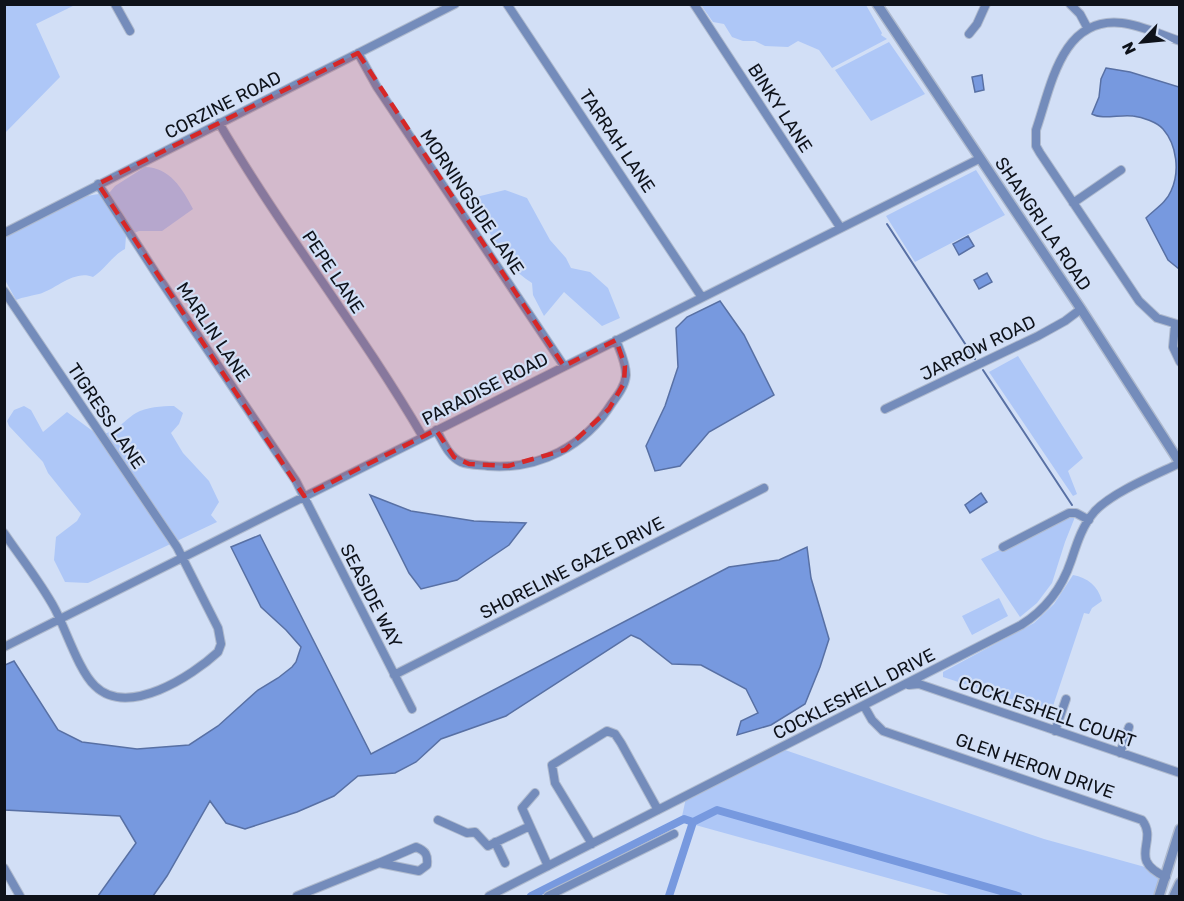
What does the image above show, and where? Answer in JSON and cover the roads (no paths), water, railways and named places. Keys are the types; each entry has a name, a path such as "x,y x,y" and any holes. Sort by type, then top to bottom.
{"street":[{"path":"115,4 130,31"},
{"name":"CORZINE ROAD","path":"4,233 455,4"},
{"name":"TARRAH LANE","path":"507,4 701,296"},
{"name":"BINKY LANE","path":"694,4 840,227"},
{"name":"SHANGRI LA ROAD","path":"877,4 1081,309 1179,463"},
{"path":"969,34 978,24 986,4"},
{"path":"1070,4 1080,14 1088,29"},
{"path":"1179,41 1125,23 1106,23 1088,29 1072,42 1062,56 1035,138 1040,153 1139,302 1157,318 1177,325 1173,347 1179,362"},
{"name":"MORNINGSIDE LANE","path":"358,53 377,87 564,366"},
{"name":"PEPE LANE","path":"219,123 279,219 403,402 423,436"},
{"name":"PARADISE ROAD","path":"4,647 701,296 979,159"},
{"path":"1073,203 1121,170"},
{"name":"MARLIN LANE","path":"98,184 304,496"},
{"name":"TIGRESS LANE","path":"4,291 79,399 182,558 218,628 221,645 218,652 211,658 160,691 136,697 118,696 102,692 86,674 60,620"},
{"name":"JARROW ROAD","path":"885,410 1038,336 1081,309"},
{"path":"436,430 454,457 469,464 498,467 518,465 537,461 565,450 596,425 621,390 624,383 625,366 616,340"},
{"name":"COCKLESHELL DRIVE","path":"489,897 1021,625 1046,606 1061,585 1076,542 1089,519 1106,501 1179,463"},
{"name":"SHORELINE GAZE DRIVE","path":"394,675 764,488"},
{"name":"SEASIDE WAY","path":"304,496 412,709"},
{"path":"1003,547 1069,513 1076,513 1089,519"},
{"path":"4,533 60,620"},
{"name":"COCKLESHELL COURT","path":"905,686 919,684 1179,773"},
{"path":"1055,731 1066,699"},
{"name":"GLEN HERON DRIVE","path":"864,706 872,720 883,731 1137,816 1146,825 1148,834 1145,848 1146,861 1159,874 1166,877"},
{"path":"1120,753 1129,727"},
{"path":"592,844 555,783 552,765 607,731 615,734 621,743 658,810"},
{"path":"535,793 522,808 548,866"},
{"path":"438,820 467,833 475,832 488,846 530,826"},
{"path":"1159,897 1179,829"},
{"path":"548,897 674,834"},
{"path":"495,842 505,862"},
{"path":"297,897 379,862 416,847 424,850 428,857 427,866 419,871 379,862"},
{"path":"4,868 20,897"},
{"path":"1174,897 1179,883"}],"waterway":[{"path":"887,224 975,359"},
{"path":"983,370 1072,505"},
{"path":"669,896 693,822 717,810 1018,896"},
{"path":"531,896 684,819 693,822"}]}
